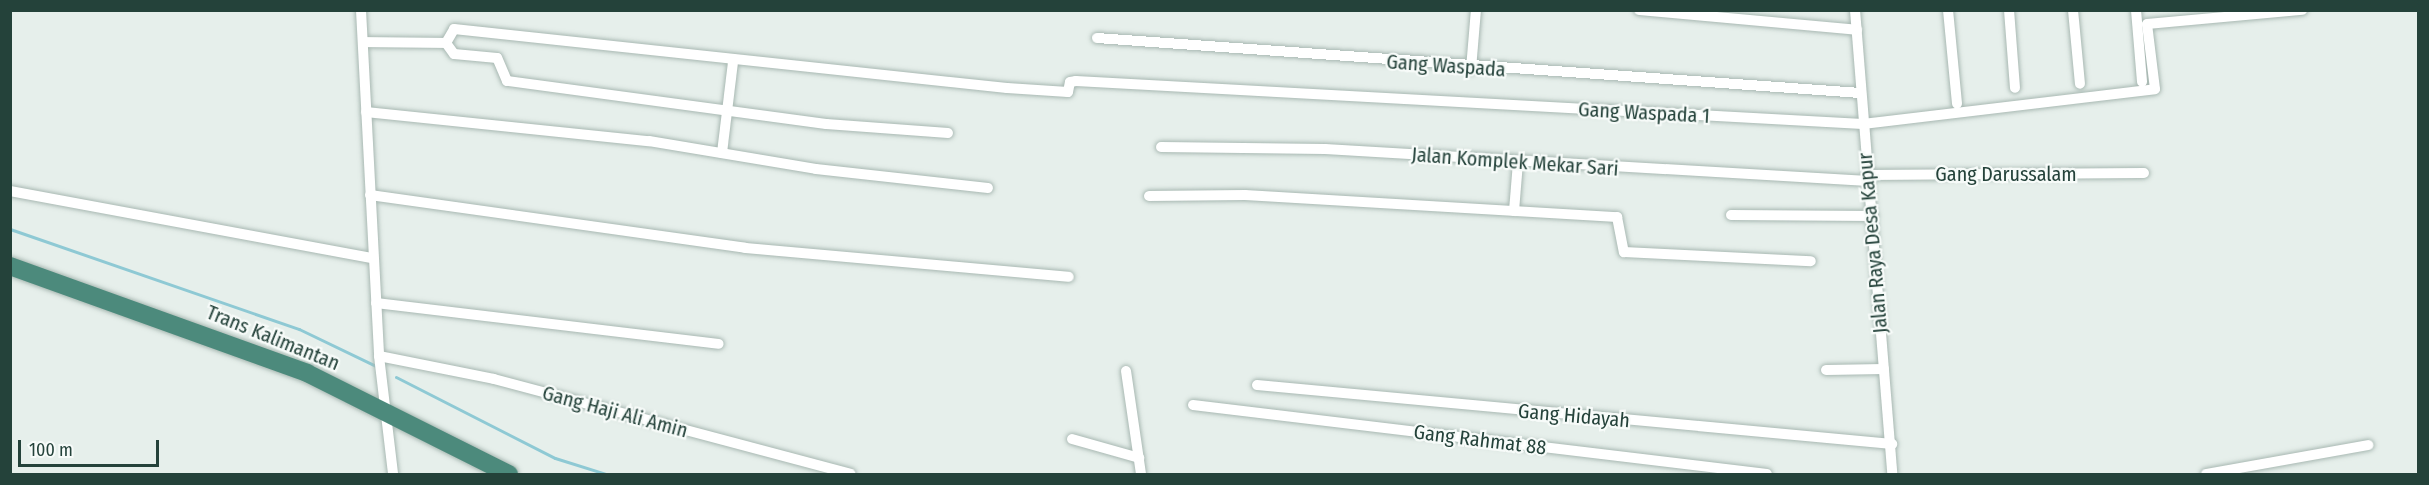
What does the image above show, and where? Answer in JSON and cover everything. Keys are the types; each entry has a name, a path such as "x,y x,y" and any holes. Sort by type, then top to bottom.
{"highway":[{"name":"Trans Kalimantan","path":"10,266 263,355 509,474"}],"street":[{"path":"361,10 379,359 393,474"},
{"path":"1471,69 1476,10"},
{"path":"1639,10 1857,30"},
{"name":"Jalan Raya Desa Kapur","path":"1855,10 1892,444 1892,474"},
{"path":"1948,10 1957,104"},
{"path":"2009,10 2015,88"},
{"path":"2073,10 2080,84"},
{"path":"2136,10 2142,82"},
{"name":"Gang Waspada 1","path":"734,62 1068,92 1070,82 1076,81 1863,124 2155,90 2147,24 2302,10"},
{"path":"446,43 454,29 734,62 722,153"},
{"name":"Gang Waspada","path":"1097,38 1471,69 1861,93"},
{"path":"363,42 446,43"},
{"path":"446,43 454,54 497,58 507,81 728,107 826,124 948,133"},
{"path":"366,112 722,153 988,188"},
{"name":"Jalan Komplek Mekar Sari","path":"1161,147 1325,148 1518,162 1868,178"},
{"path":"1514,211 1518,162"},
{"name":"Gang Darussalam","path":"1868,178 2144,173"},
{"path":"10,191 373,258"},
{"path":"370,195 756,249 1069,277"},
{"path":"1149,196 1245,195 1617,217 1624,252 1811,261"},
{"path":"1731,215 1872,216"},
{"path":"376,303 719,344"},
{"name":"Gang Haji Ali Amin","path":"379,359 494,379 851,474"},
{"path":"1826,370 1884,369"},
{"path":"1126,371 1141,474"},
{"name":"Gang Hidayah","path":"1257,385 1892,444"},
{"name":"Gang Rahmat 88","path":"1193,405 1767,474"},
{"path":"1072,439 1138,458"},
{"path":"2206,474 2368,445"}],"waterway":[{"path":"10,229 299,329 376,366"},
{"path":"396,377 555,458 606,474"}]}
